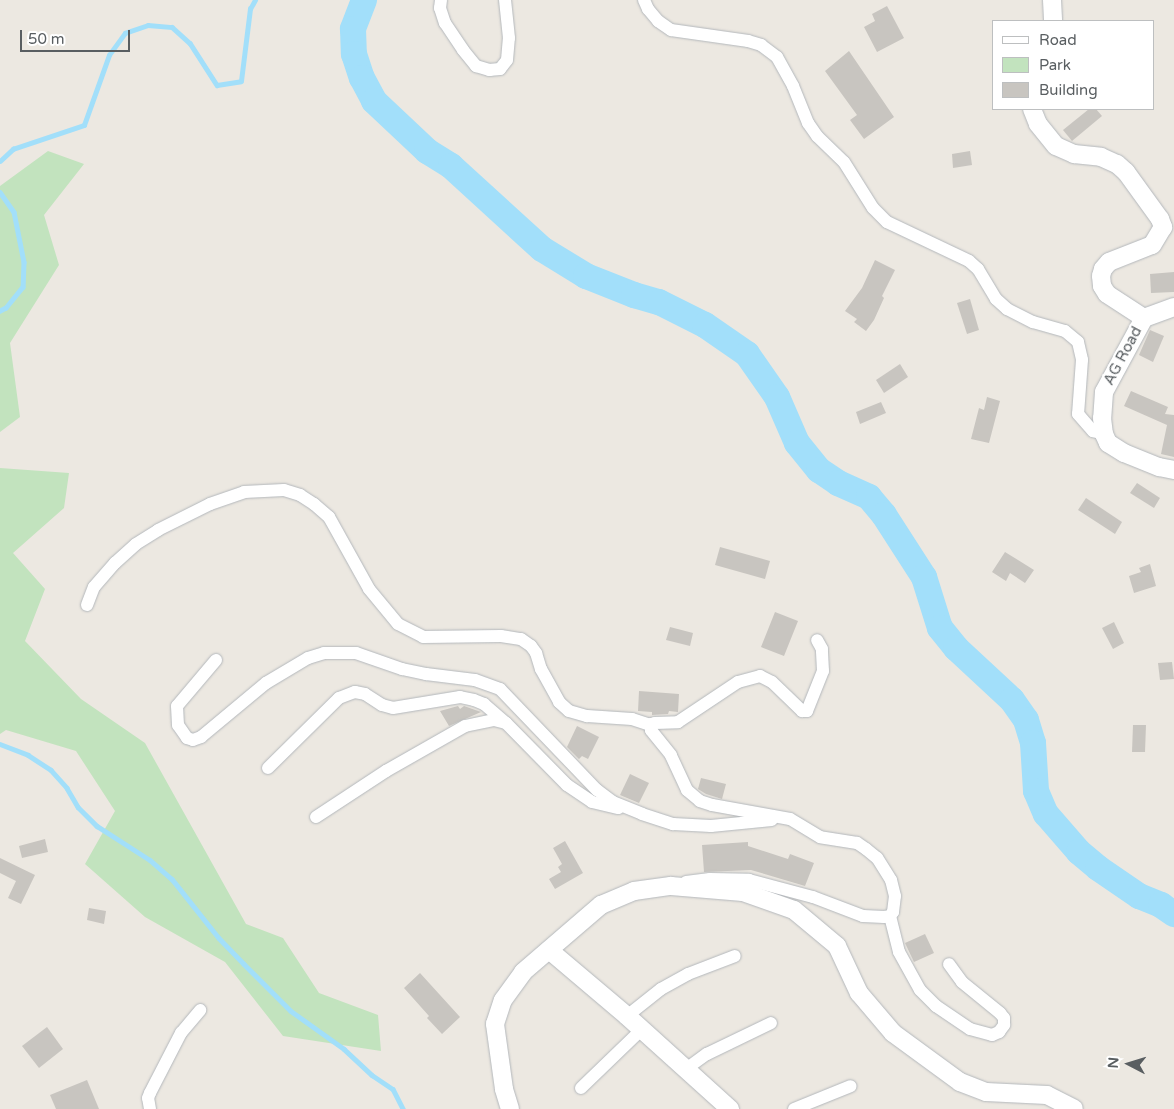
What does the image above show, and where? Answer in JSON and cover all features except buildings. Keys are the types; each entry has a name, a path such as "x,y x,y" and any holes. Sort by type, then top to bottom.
{"main road":[{"path":"1032,110 1038,124 1056,146 1074,154 1101,157 1118,164 1126,172 1160,219 1163,227 1152,245 1109,262 1103,269 1101,276 1102,286 1107,294 1144,318"},
{"name":"AG Road","path":"1104,434 1104,392 1144,318 1174,307"},
{"path":"1104,434 1108,443 1124,453 1159,467 1174,470"},
{"path":"510,1109 504,1089 495,1024 503,1000 523,972 601,905 634,891 671,886 743,892 794,910 837,946 859,993 893,1034 960,1082 986,1092 1047,1095 1074,1109"},
{"path":"549,950 642,1029 730,1109"}],"street":[{"path":"440,0 440,8 445,23 463,50 476,66 489,70 500,69 507,60 509,38 505,0"},
{"path":"644,0 648,10 658,21 671,30 748,41 761,45 777,57 793,86 808,123 844,162 873,208 887,222 969,261 978,269 996,299 1007,309 1033,322 1065,331 1078,342 1082,360 1078,414 1093,431 1104,434"},
{"path":"87,605 94,588 115,563 136,544 158,530 210,504 244,492 284,490 300,495 329,517 369,589 398,624 423,636 458,635 521,639 531,646 536,653 541,669 559,702 569,711 587,716 632,719 651,725 678,722 738,682 760,676 772,682 802,711 807,711 823,671 822,649 816,640"},
{"path":"216,660 177,706 178,725 186,738 193,740 201,737 266,683 308,658 324,653 356,653 410,671 442,677 475,680 500,689 598,790 613,802 642,814"},
{"path":"268,768 339,698 355,692 365,694 382,705 393,708 460,697 484,704 567,786 592,802 642,814 673,824 712,826 782,818"},
{"path":"316,817 386,771 465,726 481,721 494,720 506,724"},
{"path":"651,725 654,737 671,755 692,796 712,805 790,819 820,837 857,843 877,858 891,880 895,896 896,904 890,916 898,952 920,990 936,1006 970,1029 992,1035 999,1032 1004,1025 1004,1018 962,982 949,964"},
{"path":"671,886 710,879 749,880 813,897 852,913 873,918 890,916"},
{"path":"627,1016 662,989 688,974 735,956"},
{"path":"150,1109 148,1098 150,1093 181,1033 200,1010"},
{"path":"686,1069 707,1054 771,1023"},
{"path":"581,1088 642,1029"},
{"path":"794,1109 850,1086"}],"green space":[{"path":"48,151 84,164 44,215 59,265 10,343 20,417 0,432 0,186"},
{"path":"0,468 69,473 64,508 13,553 45,589 25,641 81,699 145,743 246,924 283,938 319,993 378,1015 381,1051 283,1036 225,962 145,917 85,864 115,811 76,751 6,730 0,734"}],"waterway":[{"path":"0,161 13,149 84,125 109,55 125,33 148,25 172,27 190,43 217,85 241,81 250,9 255,0"},
{"path":"364,0 353,29 354,54 362,78 374,101 427,151 451,166 542,249 586,276 634,295 659,302 705,325 747,354 777,397 797,443 819,470 838,483 869,497 884,515 924,577 940,628 956,648 1012,700 1026,720 1033,743 1036,791 1046,814 1079,852 1098,868 1139,896 1161,905 1174,914"},
{"path":"0,192 14,212 24,262 23,287 6,308 0,311"},
{"path":"0,744 28,755 51,770 67,788 78,807 97,826 150,860 172,879 219,938 291,1011 344,1049 372,1075 393,1089 403,1109"}]}
